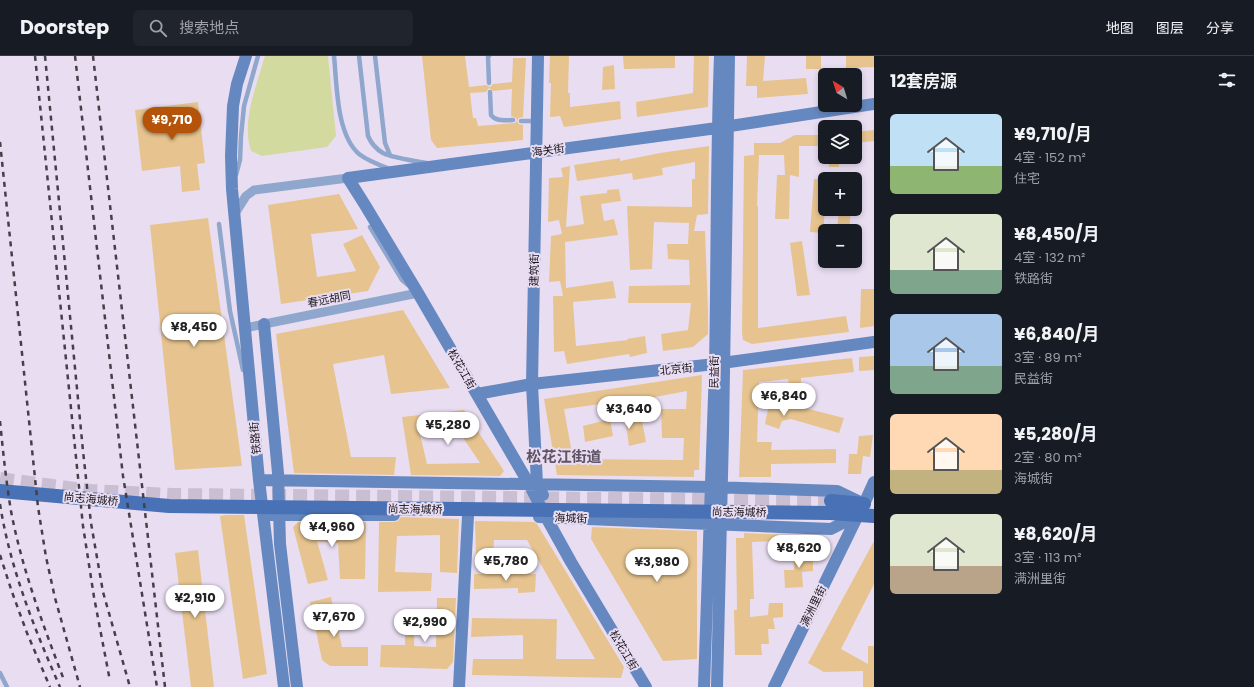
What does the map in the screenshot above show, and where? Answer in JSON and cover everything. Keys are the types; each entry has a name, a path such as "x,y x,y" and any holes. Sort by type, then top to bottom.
{"main road":[{"name":"铁路街","path":"246,56 237,84 233,106 231,156 232,189 259,480 284,687"},
{"name":"建筑街","path":"533,484 532,384 538,56"},
{"name":"民益街","path":"704,687 717,487 723,127 720,56"},
{"name":"民益街","path":"723,127 729,56"},
{"name":"海关街","path":"348,178 723,127 874,104"},
{"name":"松花江街","path":"348,178 366,205 477,394 533,484 646,687"},
{"name":"铁路街","path":"264,324 278,480 280,544 297,687"},
{"name":"北京街","path":"477,394 532,384 720,364 874,342"},
{"path":"259,480 717,487 837,491 861,509 874,516"},
{"name":"满洲里街","path":"774,687 874,482"},
{"name":"尚志海城桥","path":"0,491 170,506 830,507 861,509"},
{"name":"海城街","path":"264,515 550,517 831,529 861,509"},
{"path":"459,687 468,516"},
{"name":"松花江街","path":"550,517 655,687"},
{"name":"民益街","path":"715,524 717,687"}],"street":[{"name":"海关街","path":"234,215 246,196 254,190 348,178"},
{"name":"春远胡同","path":"245,328 418,293"}],"lane":[{"path":"232,189 240,160 241,130 244,106 258,56"},
{"path":"334,56 338,99 343,127 348,139 355,149 366,159 395,171"},
{"path":"359,56 368,136 370,141 382,153 437,165"},
{"path":"376,56 385,144 390,155"},
{"path":"489,56 489,83"},
{"path":"490,92 491,115 493,118 496,120 513,120"},
{"path":"521,121 537,122"},
{"path":"218,224 230,311 253,412"},
{"path":"370,227 402,280 418,293"},
{"path":"0,673 7,687"}],"green space":[{"path":"265,56 328,56 336,136 327,147 262,156 251,151 248,140 249,116 254,91"}],"building":[{"path":"422,56 465,56 469,87 486,85 490,87 493,84 512,82 513,58 526,58 523,117 519,118 517,121 519,124 523,125 523,140 437,148 431,140","holes":["489,88 493,91 512,89 511,116 516,118 517,120 515,123 478,126 476,118 473,118 470,93 486,92"]},
{"path":"550,56 569,56 568,93 570,93 570,107 620,101 621,119 564,127 560,116 550,117"},
{"path":"623,56 675,56 675,68 624,69"},
{"path":"694,56 709,56 708,107 637,117 636,102 693,93"},
{"path":"747,56 765,56 763,81 806,78 808,94 757,98 757,86 746,86"},
{"path":"806,56 821,56 821,68 806,69"},
{"path":"846,56 874,56 874,67 846,68"},
{"path":"614,65 615,89 602,90 603,67"},
{"path":"198,102 205,163 197,164 200,190 182,192 180,166 142,171 135,110"},
{"path":"874,130 874,141 862,142 862,131"},
{"path":"795,135 818,135 818,146 799,146 799,177 790,175 789,219 775,219 777,175 785,175 784,155 759,155 757,206 758,328 846,316 849,332 752,344 743,340 742,333 744,156 754,155 754,143 780,143"},
{"path":"709,146 708,214 697,215 694,231 705,231 708,334 693,347 663,351 661,334 688,330 691,303 628,303 629,286 690,285 689,260 668,259 667,244 688,244 689,223 654,222 652,269 630,270 627,206 692,207 692,179 695,179 695,162 662,168 663,175 633,180 632,173 577,181 574,165 620,158 620,161 660,153"},
{"path":"829,164 839,164 839,167 829,167"},
{"path":"570,166 566,227 584,224 580,196 607,193 607,190 619,189 621,201 601,204 604,221 614,219 618,235 565,242 566,288 613,281 616,298 573,302 576,346 628,340 627,339 645,336 647,353 630,357 629,354 567,364 564,351 554,352 553,296 563,296 560,281 549,282 551,236 562,234 559,220 548,222 549,178 563,177 561,168"},
{"path":"814,179 818,179 818,216 824,216 824,224 818,224 818,233 810,232"},
{"path":"339,194 358,229 311,234 317,277 356,271 343,244 362,235 380,267 368,291 281,304 268,205"},
{"path":"838,216 850,216 850,224 838,224"},
{"path":"208,218 242,466 175,470 150,225"},
{"path":"802,241 810,295 797,296 790,243"},
{"path":"861,289 874,289 874,326 860,328"},
{"path":"403,310 450,388 391,394 384,355 333,364 351,457 396,457 394,475 294,473 276,334"},
{"path":"874,356 874,370 859,371 859,357"},
{"path":"852,358 854,372 801,378 801,407 844,418 839,433 791,419 782,421 779,429 765,424 770,399 791,405 788,379 759,382 757,442 772,442 771,450 836,449 836,463 771,464 771,477 739,477 743,370"},
{"path":"702,375 699,470 694,470 694,477 557,475 544,399","holes":["687,391 686,409 661,409 662,438 684,438 683,460 573,459 564,409 623,401 623,403"]},
{"path":"464,410 504,471 500,476 411,475 402,417","holes":["456,427 480,463 427,464 419,430"]},
{"path":"624,410 640,410 646,442 629,446"},
{"path":"610,419 613,436 585,442 583,426"},
{"path":"873,435 870,457 863,456 861,474 848,474 849,454 857,454 859,436"},
{"path":"244,515 267,674 243,679 220,516"},
{"path":"401,517 459,519 457,573 440,572 440,535 397,536 395,572 432,573 431,591 378,592 379,522 394,522 398,521"},
{"path":"475,521 534,522 537,524 624,667 621,678 472,675 473,659 523,659 523,635 471,637 472,618 557,619 556,659 595,659 527,540 494,540 493,558 476,558"},
{"path":"298,522 366,522 365,579 340,579 338,543 317,541 328,580 308,584 293,527"},
{"path":"592,527 697,531 697,659 663,661 591,539"},
{"path":"744,533 809,536 810,540 752,542 754,599 750,599 750,617 768,615 769,603 783,603 783,617 773,618 775,629 768,629 769,644 761,644 762,655 735,655 734,610 737,610 736,538 744,538"},
{"path":"874,541 874,584 841,649 868,664 868,646 874,646 874,687 863,687 863,671 824,672 808,663"},
{"path":"198,550 214,687 191,687 175,553"},
{"path":"813,550 813,571 802,572 803,587 785,588 784,570 794,570 794,553"},
{"path":"474,574 536,574 535,592 518,593 518,588 474,589"},
{"path":"331,597 342,647 368,647 368,666 330,666 322,660 310,602"},
{"path":"437,598 456,598 453,662 447,669 380,667 381,645 405,645 405,616 415,616 414,646 436,647"}],"tunnel":[{"path":"0,479 91,491 172,495 831,501"}],"railway":[{"path":"35,56 83,526 94,597 110,681"},
{"path":"45,56 91,523 103,592 130,687"},
{"path":"75,56 123,476 157,687"},
{"path":"93,56 165,687"},
{"path":"0,142 38,507 46,557 55,598 80,687"},
{"path":"0,421 11,511 21,554 48,639 64,680"},
{"path":"0,504 4,528 24,597 41,643 60,687"},
{"path":"0,555 27,633 50,687"}],"district":[{"name":"松花江街道","path":"564,456"}]}
